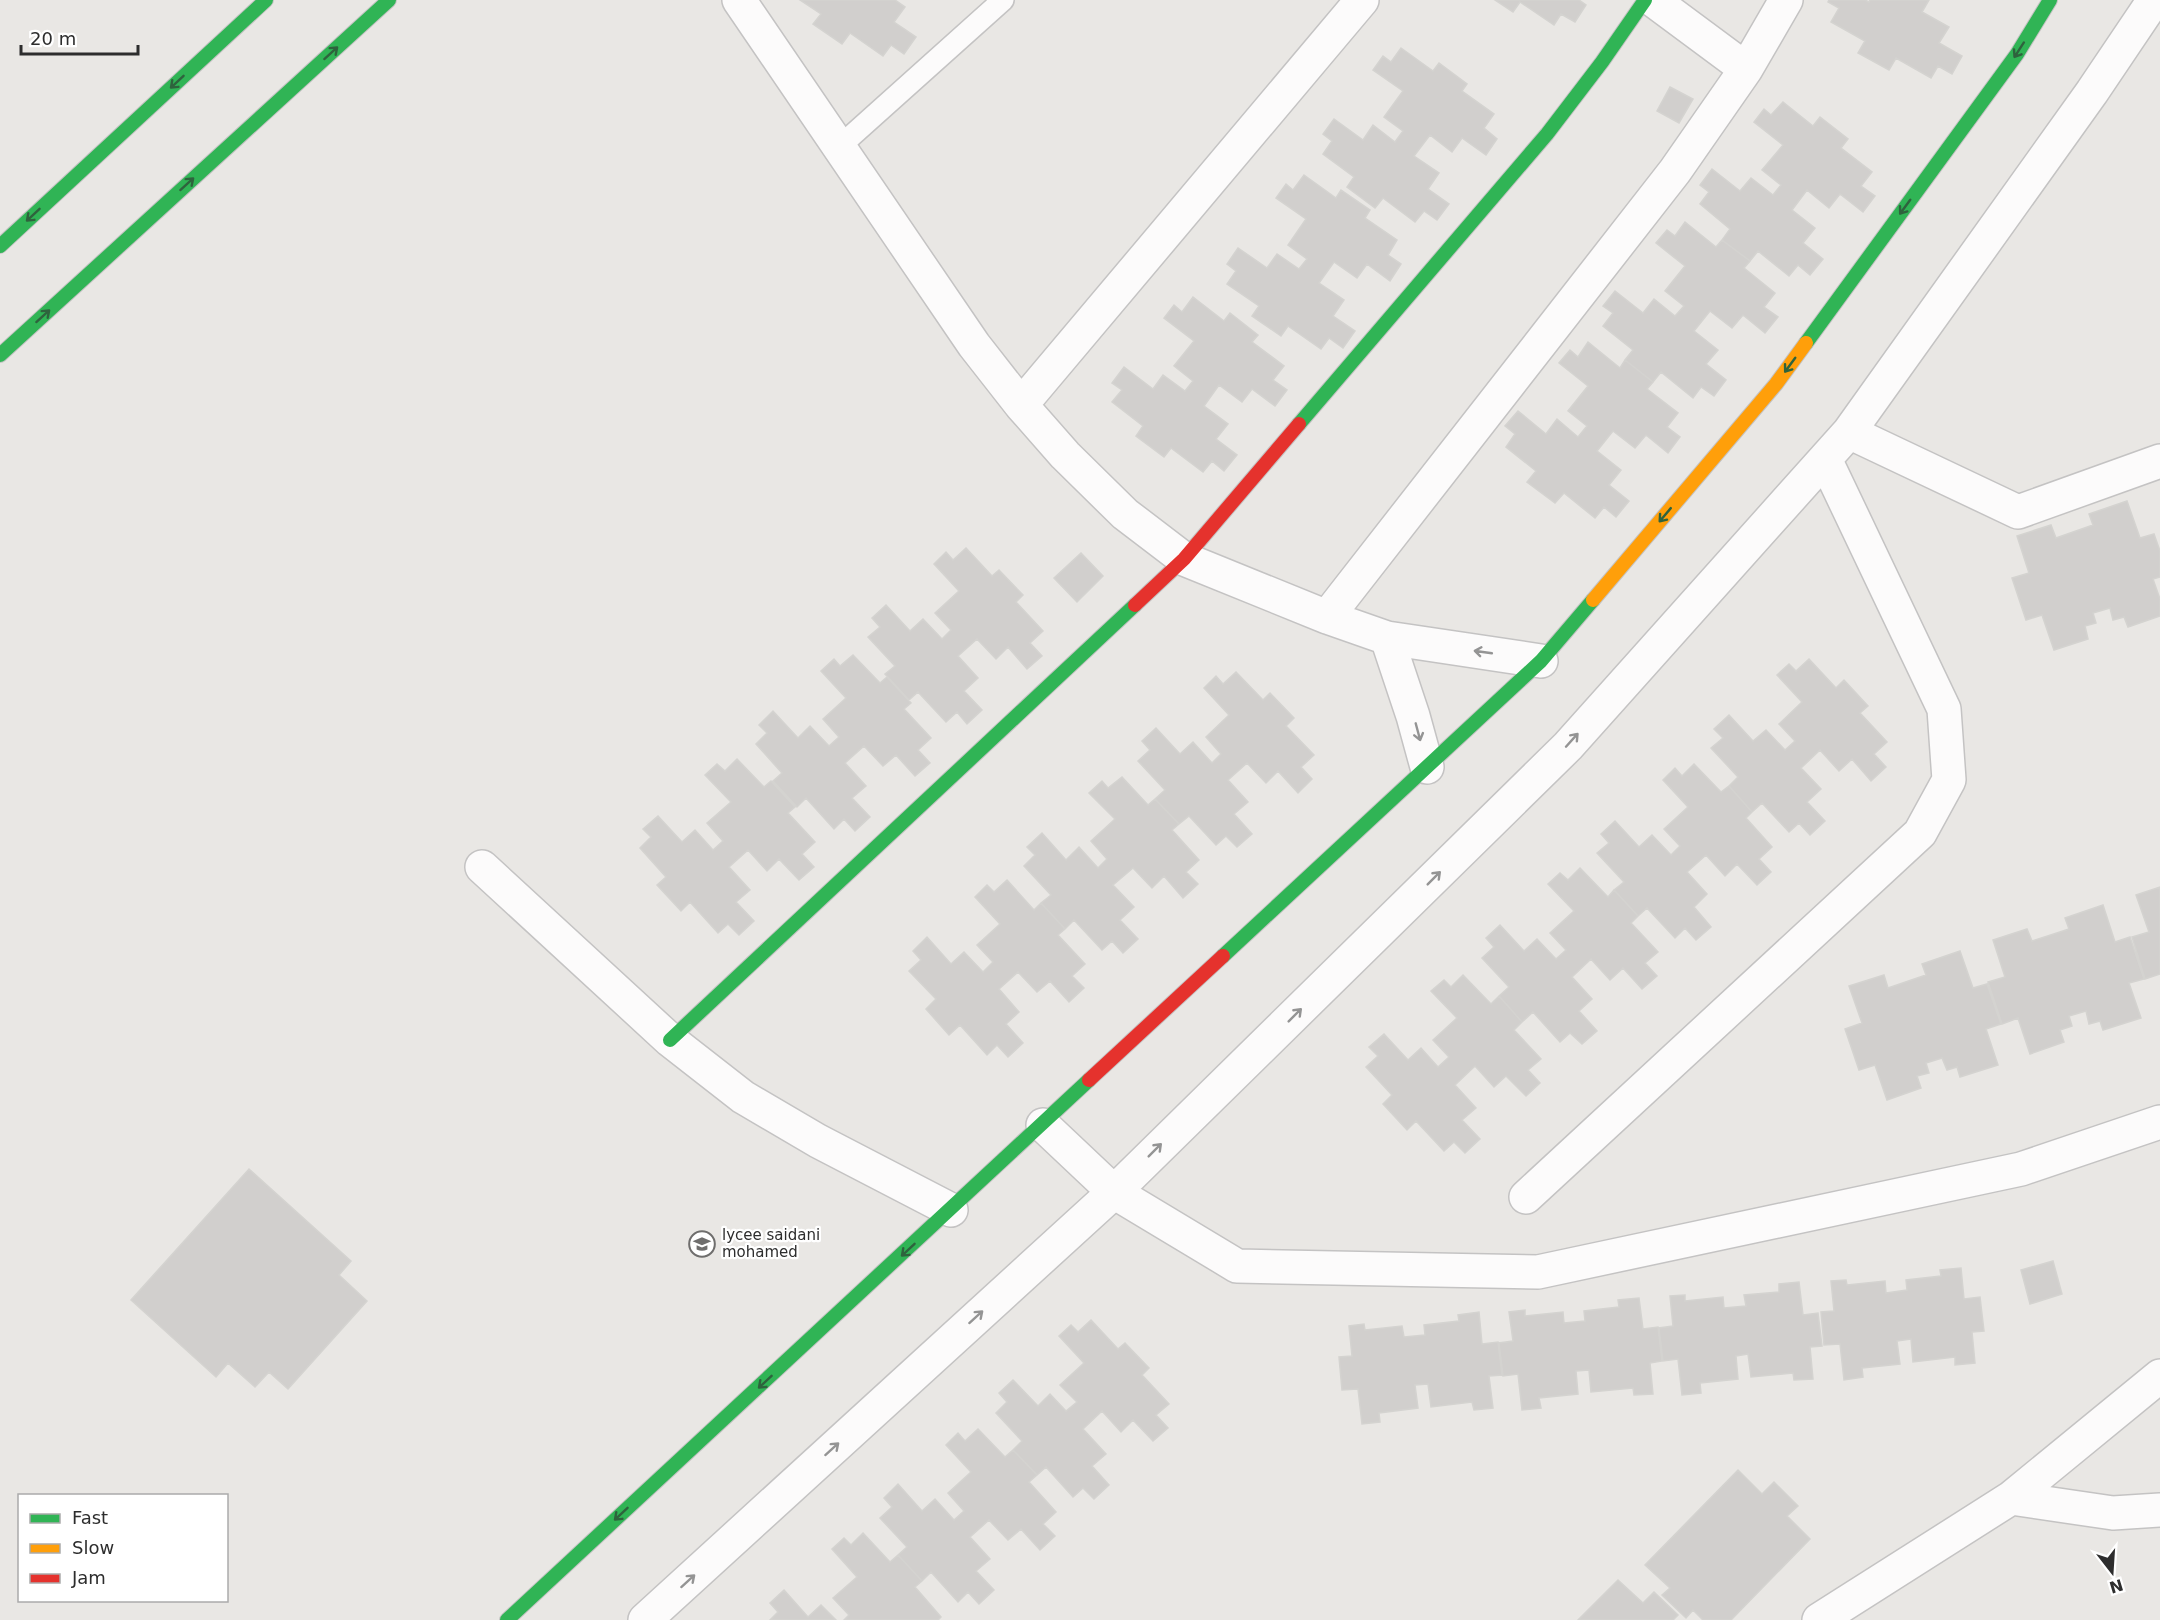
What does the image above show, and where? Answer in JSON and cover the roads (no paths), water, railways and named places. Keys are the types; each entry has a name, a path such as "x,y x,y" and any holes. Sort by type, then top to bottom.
{"street":[{"path":"0,246 266,0"},
{"path":"0,356 389,0"},
{"path":"739,0 974,345 1021,405 1065,455 1125,514 1184,559 1388,638 1541,661"},
{"path":"1021,405 1362,0"},
{"path":"670,1040 1184,559 1546,134 1602,62 1645,0"},
{"path":"1653,0 1746,69"},
{"path":"1327,616 1675,171 1746,69 1786,0"},
{"path":"507,1620 1541,661 1776,384 2017,54 2050,0"},
{"path":"645,1620 1113,1192 1568,746 1849,432 2092,92 2154,0"},
{"path":"1849,432 2018,512 2160,461"},
{"path":"1526,1197 1920,833 1949,780 1944,710 1825,459"},
{"path":"1388,638 1427,767"},
{"path":"482,867 670,1040 743,1097 809,1136 951,1210"},
{"path":"1043,1125 1113,1192 1238,1266 1538,1272 2021,1169 2160,1122"},
{"path":"1819,1620 2011,1498 2160,1376"},
{"path":"2011,1498 2113,1512 2160,1510"}],"lane":[{"path":"839,147 1004,0"}],"place":[{"name":"lycee saidani mohamed","path":"702,1244"}]}
